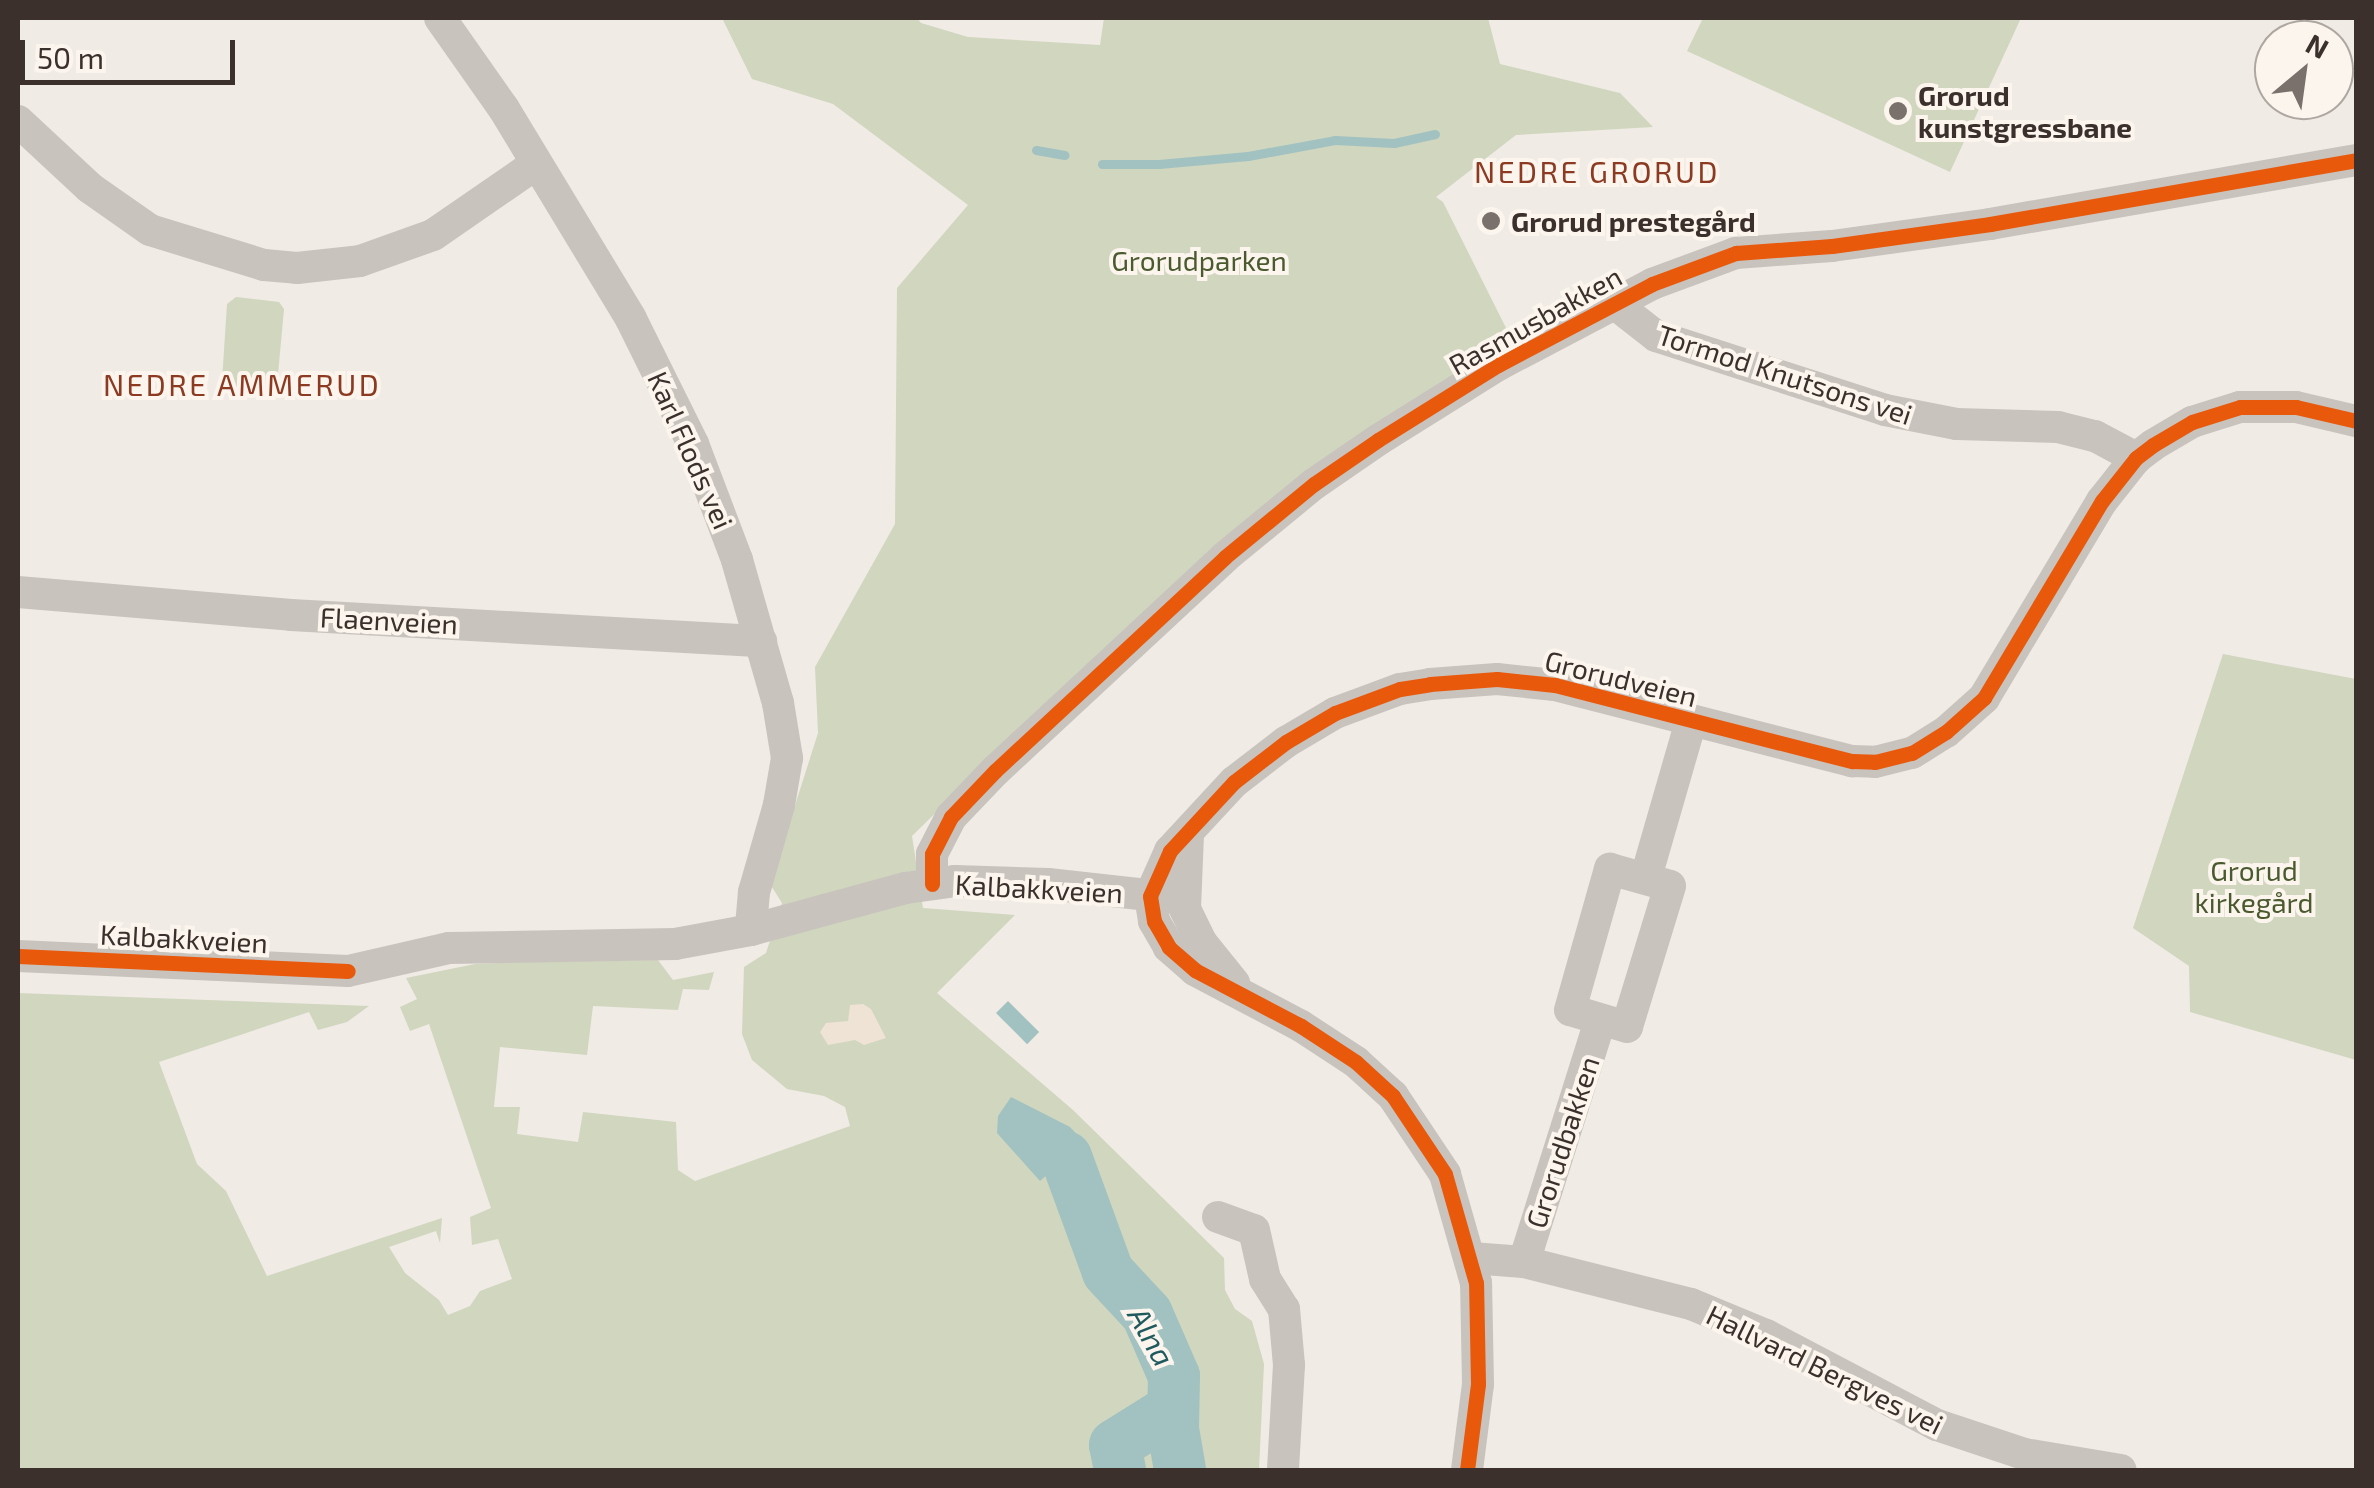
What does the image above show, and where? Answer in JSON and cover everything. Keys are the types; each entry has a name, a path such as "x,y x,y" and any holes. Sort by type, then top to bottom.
{"street":[{"name":"Karl Flods vei","path":"440,18 602,267 693,444 737,560 778,703 787,758 779,805 754,892 750,930"},
{"path":"18,121 90,188 150,230 264,265 328,268 399,249 460,220 536,164"},
{"name":"Rasmusbakken","path":"932,884 932,854 951,817 994,771 1226,557 1354,456 1498,365 1680,270 1736,253 1832,246 1990,224 2356,160"},
{"name":"Tormod Knutsons vei","path":"1615,304 1656,336 1885,410 1957,424 2058,427 2095,436 2136,458"},
{"name":"Grorudveien","path":"1167,897 1162,865 1234,782 1286,742 1335,713 1400,689 1463,680 1529,682 1852,762 1894,759 1931,743 1984,698 2102,502 2136,458 2171,432 2240,406 2296,406 2356,421"},
{"name":"Flaenveien","path":"18,592 292,615 760,641"},
{"path":"1646,877 1691,721"},
{"name":"Grorudbakken","path":"1610,868 1646,877 1670,886 1627,1027 1570,1010 1610,868"},
{"name":"Kalbakkveien","path":"18,956 348,971 449,948 655,946 750,930 932,884 1008,881 1167,897"},
{"path":"1167,897 1154,921 1179,958 1336,1048 1393,1096 1445,1174 1470,1258 1479,1351 1476,1419 1468,1470"},
{"name":"Grorudbakken","path":"1524,1262 1600,1021"},
{"path":"1218,1218 1254,1230 1265,1280 1284,1309 1289,1365 1283,1470"},
{"name":"Hallvard Bergves vei","path":"1470,1258 1524,1262 1691,1304 1766,1335 1938,1425 2024,1454 2122,1470"}],"green space":[{"name":"Grorudparken","path":"722,18 917,18 921,23 968,37 1100,45 1104,18 1488,18 1500,64 1620,93 1653,127 1516,135 1436,197 1443,202 1512,340 1102,650 912,836 923,908 1015,915 937,993 1073,1110 1224,1258 1225,1290 1235,1309 1252,1321 1264,1364 1259,1470 18,1470 18,993 369,1006 347,1022 318,1030 309,1012 159,1062 197,1164 226,1191 267,1276 442,1218 440,1243 436,1231 389,1247 405,1273 439,1300 448,1315 470,1306 480,1291 512,1279 498,1239 472,1245 470,1217 491,1208 429,1024 410,1031 400,1007 417,999 406,978 475,964 545,961 658,960 673,980 714,972 709,990 683,989 678,1010 593,1006 587,1055 500,1047 494,1107 520,1107 517,1134 578,1142 583,1112 676,1122 678,1170 695,1181 850,1126 845,1107 824,1096 787,1089 752,1060 742,1034 744,967 766,953 782,903 770,884 818,733 815,667 895,524 897,288 968,205 833,104 752,79"},
{"name":"Grorud kunstgressbane","path":"1703,18 2021,18 1950,172 1687,51"},
{"path":"236,297 279,302 284,309 277,385 271,392 228,386 222,381 227,304"},
{"name":"Grorud kirkegård","path":"2223,654 2356,679 2356,1060 2190,1012 2189,966 2133,928"}],"shaded area":[{"path":"863,1004 871,1009 886,1038 864,1045 855,1040 828,1045 820,1032 826,1023 848,1021 850,1005"}],"water":[{"path":"1008,1001 1039,1032 1027,1044 996,1013"},
{"path":"1011,1097 1070,1127 1084,1142 1040,1181 997,1133 998,1116"}],"waterway":[{"path":"1102,164 1159,164 1248,156 1335,140 1394,143 1435,134"},
{"path":"1036,150 1065,155"},
{"name":"Alna","path":"1066,1157 1108,1272 1147,1314 1174,1376 1173,1429 1180,1470"},
{"path":"1120,1470 1115,1445 1173,1409"}],"cycle path":[{"path":"932,884 932,854 951,817 995,771 1225,557 1314,484 1378,440 1498,365 1652,284 1736,253 1832,246 1990,224 2356,160"},
{"path":"1467,1470 1478,1384 1476,1283 1445,1174 1393,1096 1356,1062 1301,1026 1195,970 1169,947 1154,921 1150,896 1170,851 1234,782 1286,742 1335,713 1400,689 1430,684 1497,679 1555,685 1852,761 1875,762 1912,753 1946,732 1984,698 2102,501 2136,458 2153,445 2192,422 2240,407 2296,407 2356,421"},
{"path":"18,956 348,971"}],"place":[{"name":"Grorud kunstgressbane","path":"1898,111"},
{"name":"Grorud prestegård","path":"1491,221"}],"district":[{"name":"NEDRE GRORUD","path":"1597,171"},
{"name":"NEDRE AMMERUD","path":"242,384"}]}
